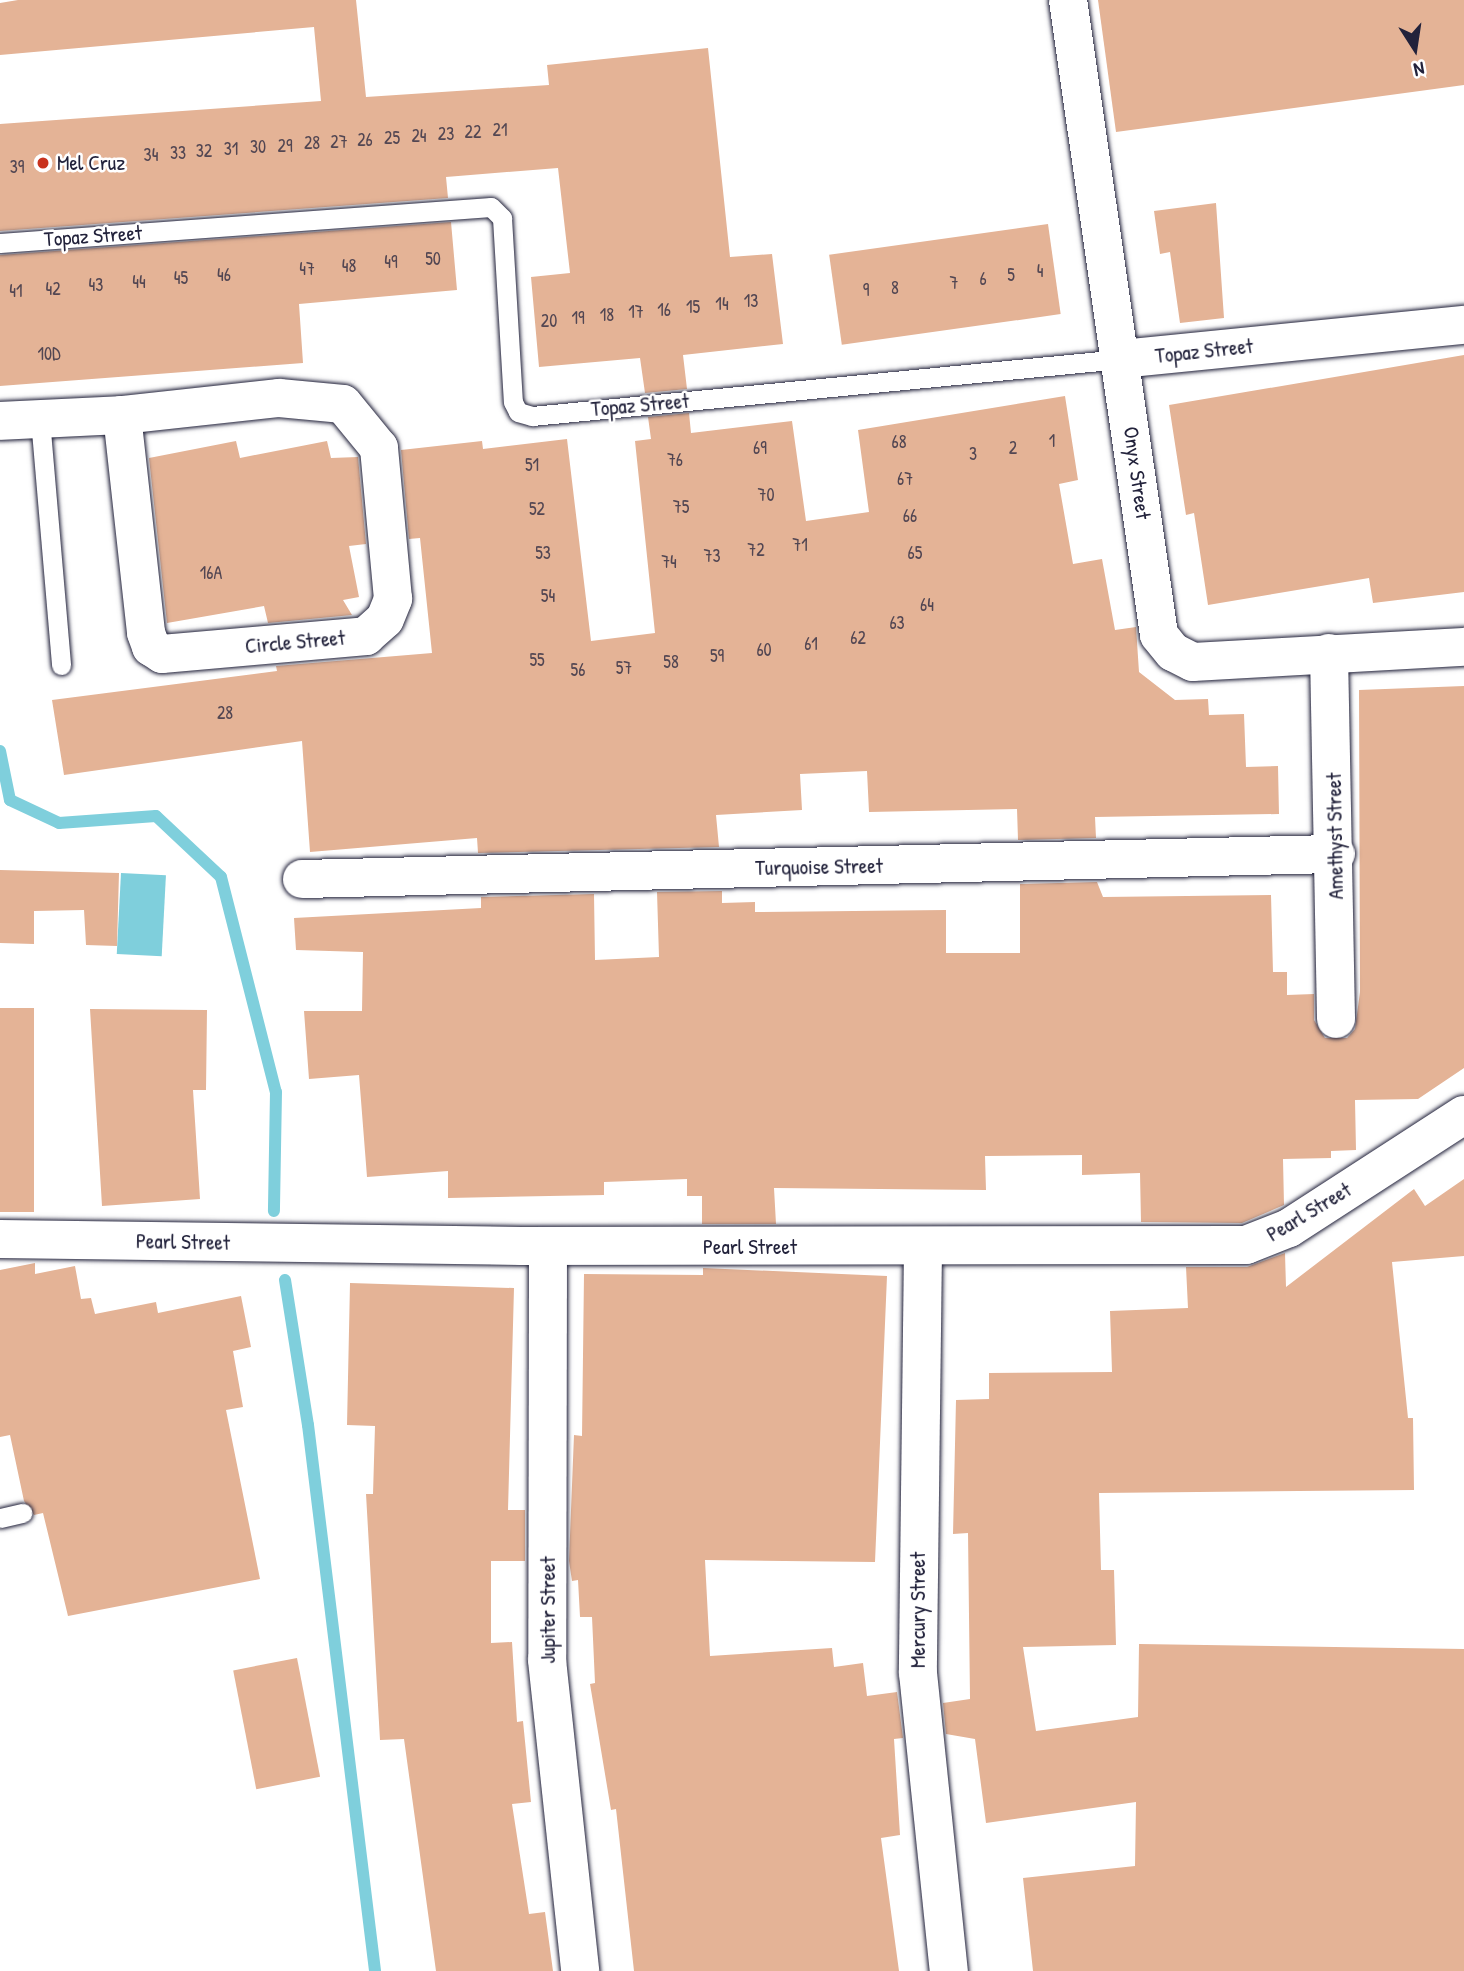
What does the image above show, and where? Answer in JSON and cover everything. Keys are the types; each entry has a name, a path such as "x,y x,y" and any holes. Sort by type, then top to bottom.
{"street":[{"name":"Onyx Street","path":"1068,0 1159,635 1173,652 1193,662 1464,647"},
{"name":"Topaz Street","path":"1121,359 1464,324"},
{"name":"Circle Street","path":"0,421 122,415 279,398 343,404 379,448 393,599 385,619 366,636 162,654 151,647 122,415"},
{"name":"Amethyst Street","path":"1329,653 1336,854 1336,1019"},
{"name":"Turquoise Street","path":"302,879 1336,854"},
{"name":"Pearl Street","path":"0,1239 923,1248 1246,1245 1289,1228 1464,1115"},
{"name":"Jupiter Street","path":"548,1246 547,1660 580,1971"},
{"name":"Mercury Street","path":"923,1248 918,1673 949,1971"}],"lane":[{"name":"Topaz Street","path":"0,243 491,207 502,218 513,402 518,412 532,416 1121,359"},
{"path":"40,419 61,665"},
{"path":"0,1518 22,1513"}],"water":[{"path":"121,873 166,875 162,956 117,954"}],"building":[{"path":"18,0 356,0 366,97 549,85 547,65 708,48 730,257 772,254 783,344 683,355 687,389 645,393 640,358 539,367 531,277 570,273 558,168 446,177 448,198 0,231 0,124 321,101 314,27 0,55 0,3"},
{"path":"1098,0 1464,0 1464,85 1116,132"},
{"path":"1216,203 1224,318 1180,323 1170,252 1160,254 1154,211"},
{"path":"451,222 457,290 299,304 303,363 0,386 0,255"},
{"path":"1048,224 1061,314 842,345 829,255"},
{"path":"1464,355 1464,592 1373,603 1369,578 1208,605 1194,513 1186,515 1169,405"},
{"path":"1065,396 1078,480 1059,484 1073,564 1102,559 1115,630 1136,627 1139,672 1175,700 1208,699 1209,715 1244,714 1246,767 1278,766 1279,814 1095,817 1096,838 1018,840 1017,809 869,812 867,771 800,774 802,810 716,815 719,847 478,853 477,838 310,852 302,741 64,775 52,700 277,671 276,666 432,653 420,538 409,539 401,450 482,441 483,449 567,439 591,641 655,633 635,441 651,439 648,417 689,413 691,433 792,421 806,521 869,512 858,430"},
{"path":"236,441 240,458 327,441 331,458 358,457 366,544 349,546 359,597 343,600 352,615 268,623 264,606 167,623 149,458"},
{"path":"1464,686 1464,1068 1418,1099 1355,1100 1356,1150 1331,1151 1331,1158 1283,1159 1284,1205 1242,1223 1141,1222 1140,1173 1082,1175 1082,1155 985,1156 986,1190 774,1188 776,1224 702,1224 702,1196 687,1196 687,1179 604,1182 604,1195 448,1198 448,1171 367,1177 359,1075 309,1079 304,1011 362,1011 363,952 296,950 294,918 481,908 481,897 594,894 595,960 659,957 657,892 722,891 722,903 755,902 755,912 946,910 946,953 1020,953 1020,884 1097,882 1103,897 1271,895 1273,972 1287,972 1287,995 1314,994 1314,1020 1325,1038 1347,1038 1355,1029 1360,992 1359,690"},
{"path":"0,870 119,873 117,946 86,945 84,910 34,911 34,944 0,943"},
{"path":"0,1008 34,1008 34,1212 0,1212"},
{"path":"90,1009 207,1010 206,1090 193,1090 200,1199 102,1206"},
{"path":"1464,1179 1464,1256 1392,1262 1408,1418 1413,1418 1414,1490 1099,1493 1101,1570 1114,1570 1116,1645 1023,1647 1036,1731 1138,1717 1139,1644 1464,1649 1464,1971 1033,1971 1023,1878 1135,1866 1136,1802 986,1823 975,1739 946,1734 943,1703 970,1699 968,1533 953,1534 956,1400 989,1399 989,1373 1112,1372 1110,1311 1188,1308 1186,1267 1247,1267 1285,1253 1286,1287 1414,1189 1425,1206"},
{"path":"35,1263 35,1274 75,1266 81,1299 91,1298 95,1314 156,1302 158,1313 241,1296 251,1347 233,1351 243,1407 226,1410 260,1579 68,1616 43,1513 34,1515 24,1501 10,1435 0,1437 0,1270"},
{"path":"703,1268 887,1276 875,1562 705,1560 710,1656 832,1648 834,1667 863,1663 867,1696 897,1692 903,1738 894,1739 900,1835 881,1838 899,1971 634,1971 616,1809 611,1810 590,1684 595,1683 592,1617 580,1617 578,1580 572,1581 569,1561 574,1435 582,1436 584,1274 703,1275"},
{"path":"350,1283 514,1288 508,1510 525,1510 525,1561 491,1561 491,1643 512,1642 517,1722 523,1721 531,1802 512,1804 529,1914 545,1912 553,1971 436,1971 404,1739 380,1740 366,1494 373,1494 375,1426 347,1425"},
{"path":"297,1658 320,1777 256,1789 233,1670"}],"waterway":[{"path":"0,751 10,800 59,823 156,816 221,877 276,1092 274,1211"},
{"path":"285,1280 308,1425 375,1971"}],"place":[{"name":"Mel Cruz","path":"43,163"}]}
